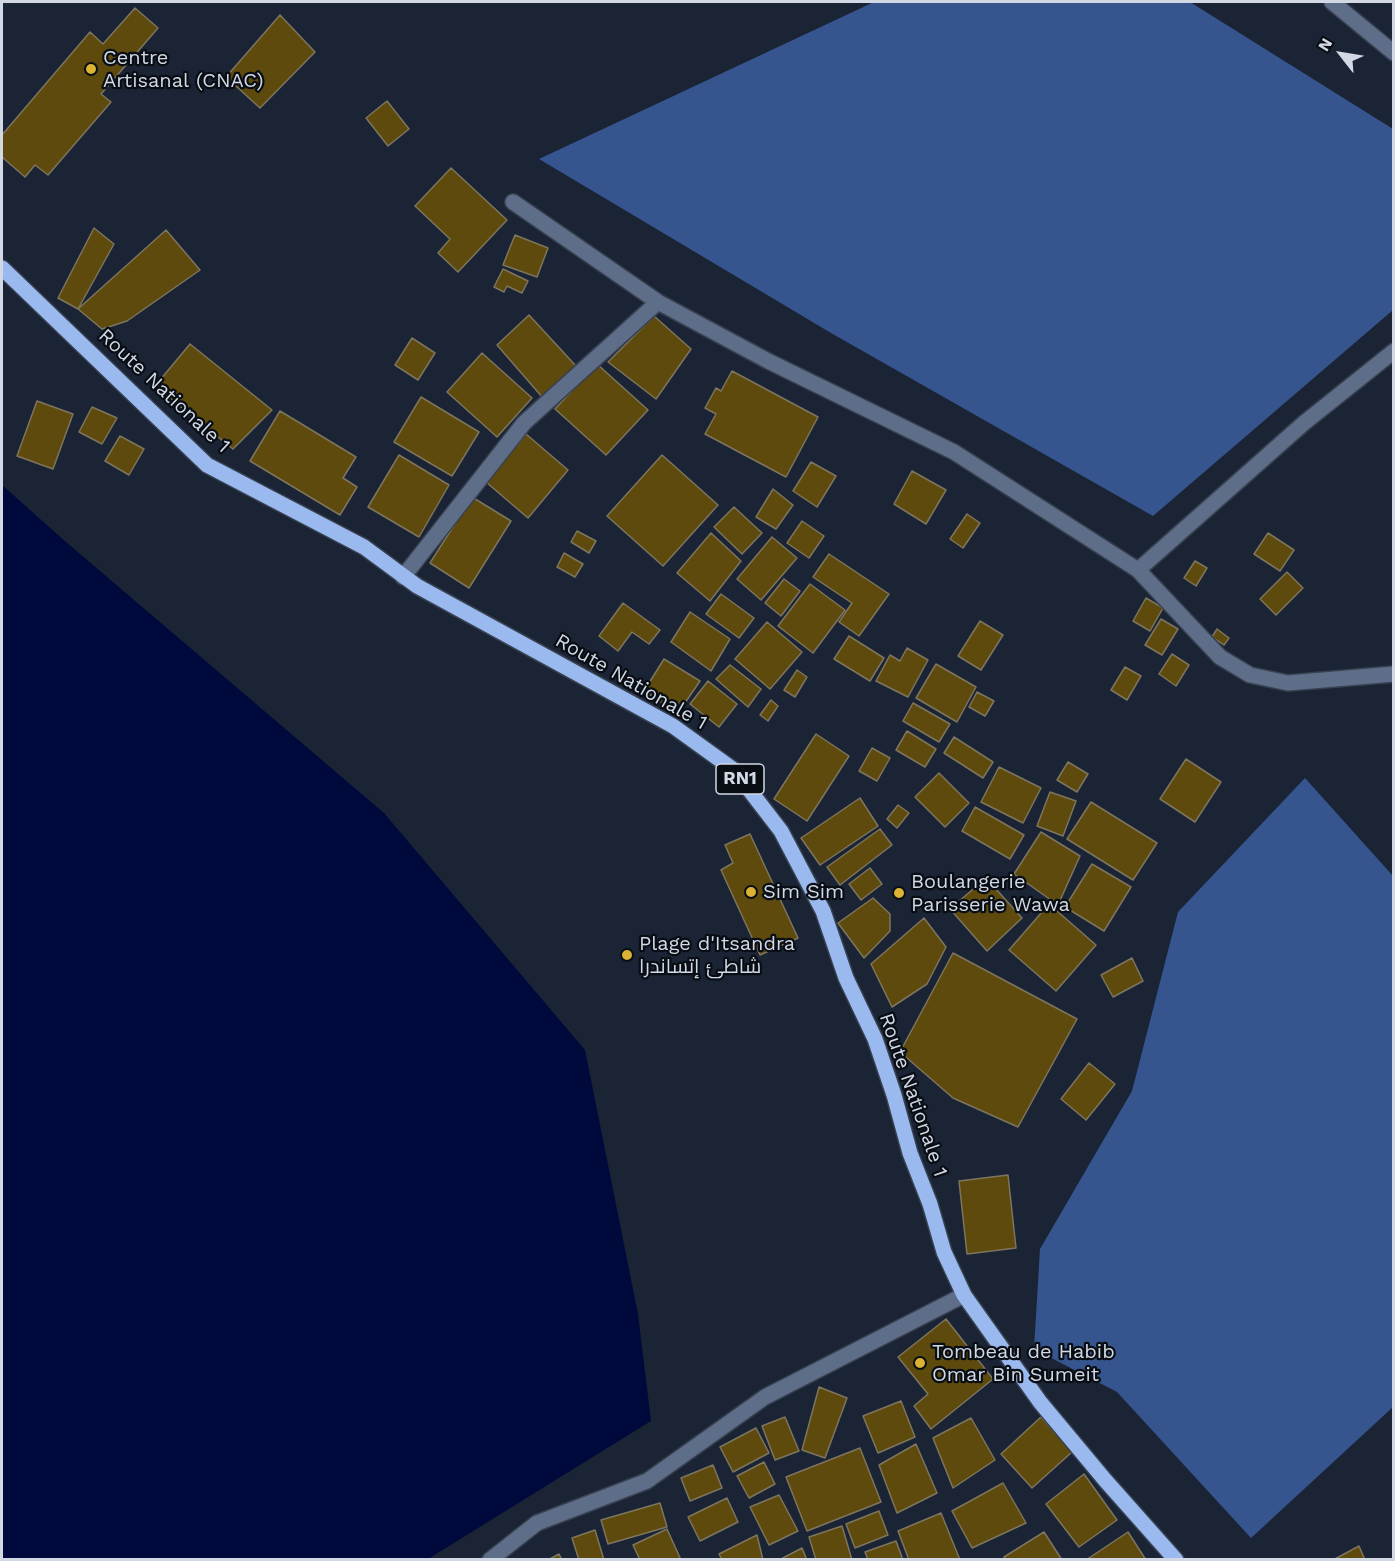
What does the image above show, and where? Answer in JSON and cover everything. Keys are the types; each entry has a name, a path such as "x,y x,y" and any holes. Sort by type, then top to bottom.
{"main road":[{"name":"Route Nationale 1","path":"2,268 207,465 364,548 403,577 673,726 734,770 781,831 823,911 846,978 875,1039 910,1153 930,1204 944,1252 964,1295 1041,1402 1105,1480 1176,1560"}],"street":[{"path":"1332,2 1394,53"},
{"path":"513,202 658,302 768,361 954,452 1138,570 1220,657 1250,675 1288,683 1394,674"},
{"path":"403,577 524,423 658,302"},
{"path":"1138,570 1304,423 1394,351"},
{"path":"490,1560 537,1523 647,1481 765,1397 964,1295"}],"shaded area":[{"path":"874,2 1190,2 1393,129 1393,310 1153,516 831,333 539,159"},
{"path":"2,485 384,813 585,1050 638,1314 651,1421 428,1559 2,1559"},
{"path":"1305,778 1393,876 1393,1407 1251,1538 1117,1392 1034,1349 1040,1249 1132,1091 1178,912"}],"building":[{"name":"Centre Artisanal (CNAC)","path":"135,8 158,28 101,94 111,102 48,175 35,165 25,177 2,157 2,135 90,32 103,44"},
{"path":"280,15 315,52 260,108 226,77"},
{"path":"387,101 409,129 388,146 366,118"},
{"path":"451,168 507,220 458,272 438,253 450,239 415,206"},
{"path":"94,228 114,244 78,309 58,298"},
{"path":"166,230 200,270 127,321 102,329 78,309"},
{"path":"515,235 548,248 537,277 503,265"},
{"path":"503,269 528,281 522,293 507,286 504,292 494,287"},
{"path":"529,315 576,366 543,398 497,345"},
{"path":"654,316 691,349 656,399 608,362"},
{"path":"412,338 435,353 418,380 395,365"},
{"path":"190,344 272,410 233,449 155,386"},
{"path":"482,353 532,398 497,437 447,392"},
{"path":"597,364 648,410 606,455 555,409"},
{"path":"732,371 818,417 786,477 705,434 716,414 705,408 716,388 721,391"},
{"path":"421,397 479,432 452,476 394,442"},
{"path":"37,401 73,414 53,469 17,456"},
{"path":"92,407 117,418 102,444 79,432"},
{"path":"280,411 356,457 343,478 357,487 340,515 250,461"},
{"path":"526,434 568,470 528,518 486,482"},
{"path":"120,436 144,449 129,475 105,461"},
{"path":"399,455 449,485 419,537 368,507"},
{"path":"662,455 718,505 663,566 607,516"},
{"path":"811,462 836,476 817,507 793,491"},
{"path":"912,471 946,490 926,524 894,504"},
{"path":"773,489 793,505 776,529 756,517"},
{"path":"472,497 511,521 469,588 430,563"},
{"path":"734,507 762,533 742,554 714,527"},
{"path":"967,514 980,523 963,548 950,539"},
{"path":"802,521 824,536 809,558 787,543"},
{"path":"577,531 596,541 589,553 571,542"},
{"path":"711,533 741,561 710,601 677,573"},
{"path":"1268,533 1294,550 1280,571 1254,554"},
{"path":"772,537 797,558 761,600 737,579"},
{"path":"564,553 583,564 575,577 557,567"},
{"path":"829,554 889,594 859,636 839,622 852,603 813,577"},
{"path":"1195,561 1207,568 1196,586 1184,578"},
{"path":"1287,572 1303,588 1276,615 1260,599"},
{"path":"784,579 800,591 781,616 765,603"},
{"path":"810,584 845,610 813,653 778,626"},
{"path":"721,594 754,618 739,638 706,614"},
{"path":"1146,598 1163,608 1150,631 1133,621"},
{"path":"623,603 660,630 649,644 632,632 618,651 599,636"},
{"path":"690,612 730,639 711,671 671,642"},
{"path":"1161,619 1178,629 1162,655 1145,645"},
{"path":"980,621 1003,635 981,670 958,656"},
{"path":"767,622 802,652 770,689 735,659"},
{"path":"1217,629 1229,638 1224,645 1212,637"},
{"path":"849,636 884,658 870,681 834,659"},
{"path":"907,648 928,660 908,697 876,681 890,655 900,661"},
{"path":"1172,654 1189,665 1176,686 1159,674"},
{"path":"664,659 700,681 678,713 644,691"},
{"path":"936,664 976,687 957,722 916,698"},
{"path":"730,665 761,689 748,707 716,679"},
{"path":"1125,667 1141,676 1127,700 1111,690"},
{"path":"797,670 807,677 795,697 784,690"},
{"path":"708,681 737,704 719,727 690,704"},
{"path":"977,692 994,701 985,716 969,707"},
{"path":"771,700 778,706 768,721 760,715"},
{"path":"913,703 950,724 939,742 903,721"},
{"path":"907,731 936,749 925,767 896,750"},
{"path":"816,734 849,756 807,821 774,799"},
{"path":"954,737 993,762 983,778 944,753"},
{"path":"872,748 890,758 877,781 859,771"},
{"path":"1186,759 1221,782 1195,822 1160,799"},
{"path":"1068,762 1088,774 1077,792 1057,780"},
{"path":"999,767 1041,788 1023,823 981,802"},
{"path":"939,773 969,803 945,827 915,797"},
{"path":"1050,792 1076,801 1063,836 1037,826"},
{"path":"860,798 878,826 820,865 801,838"},
{"path":"1091,802 1157,843 1133,880 1067,839"},
{"path":"898,805 909,813 897,828 887,819"},
{"path":"975,807 1024,835 1010,859 962,831"},
{"path":"880,829 892,845 840,885 827,867"},
{"path":"1041,832 1080,856 1058,905 1014,874"},
{"path":"750,834 798,938 760,955 721,870 733,863 725,845"},
{"path":"1092,864 1131,887 1104,931 1065,907"},
{"path":"870,868 882,884 861,900 849,884"},
{"path":"986,878 1022,918 987,951 950,909"},
{"path":"873,898 890,914 890,931 864,958 838,923"},
{"path":"1049,904 1096,945 1056,991 1009,950"},
{"path":"924,918 946,947 927,984 892,1007 871,964"},
{"path":"953,953 1077,1019 1018,1127 953,1098 900,1052"},
{"path":"1132,958 1143,981 1113,997 1101,975"},
{"path":"1089,1063 1115,1084 1086,1120 1061,1099"},
{"path":"1008,1175 1016,1248 967,1254 959,1181"},
{"path":"946,1319 993,1379 931,1429 914,1406 928,1394 898,1357"},
{"path":"819,1387 847,1398 825,1458 802,1450"},
{"path":"901,1401 915,1437 878,1453 863,1416"},
{"path":"785,1417 799,1451 775,1460 762,1426"},
{"path":"1041,1417 1072,1452 1032,1488 1001,1454"},
{"path":"971,1418 995,1460 953,1488 933,1438"},
{"path":"756,1428 769,1453 733,1472 720,1447"},
{"path":"916,1444 937,1493 897,1513 879,1465"},
{"path":"860,1448 881,1502 807,1531 786,1477"},
{"path":"764,1462 775,1484 749,1498 737,1476"},
{"path":"713,1465 722,1488 690,1501 681,1478"},
{"path":"1084,1474 1117,1520 1079,1547 1046,1504"},
{"path":"1003,1483 1026,1523 972,1548 952,1511"},
{"path":"779,1495 798,1531 769,1545 750,1507"},
{"path":"727,1498 738,1522 700,1541 688,1517"},
{"path":"660,1503 667,1527 608,1544 601,1520"},
{"path":"879,1511 888,1535 855,1548 846,1524"},
{"path":"941,1513 960,1560 909,1560 898,1531"},
{"path":"842,1526 852,1560 816,1560 809,1537"},
{"path":"667,1529 681,1560 640,1560 633,1545"},
{"path":"595,1530 604,1560 579,1560 572,1538"},
{"path":"1044,1532 1062,1560 1006,1560 1004,1557"},
{"path":"1128,1532 1146,1560 1086,1560"},
{"path":"757,1535 763,1560 722,1560 719,1554"},
{"path":"896,1541 903,1560 868,1560 865,1552"},
{"path":"1359,1546 1365,1560 1333,1560"},
{"path":"802,1548 807,1560 779,1560"},
{"path":"559,1554 562,1560 548,1560"}],"place":[{"name":"Centre Artisanal (CNAC)","path":"91,69"},
{"name":"Sim Sim","path":"751,892"},
{"name":"Boulangerie Parisserie Wawa","path":"899,893"},
{"name":"Plage d'Itsandra شاطئ إتساندرا","path":"627,955"},
{"name":"Tombeau de Habib Omar Bin Sumeit","path":"920,1363"}]}
